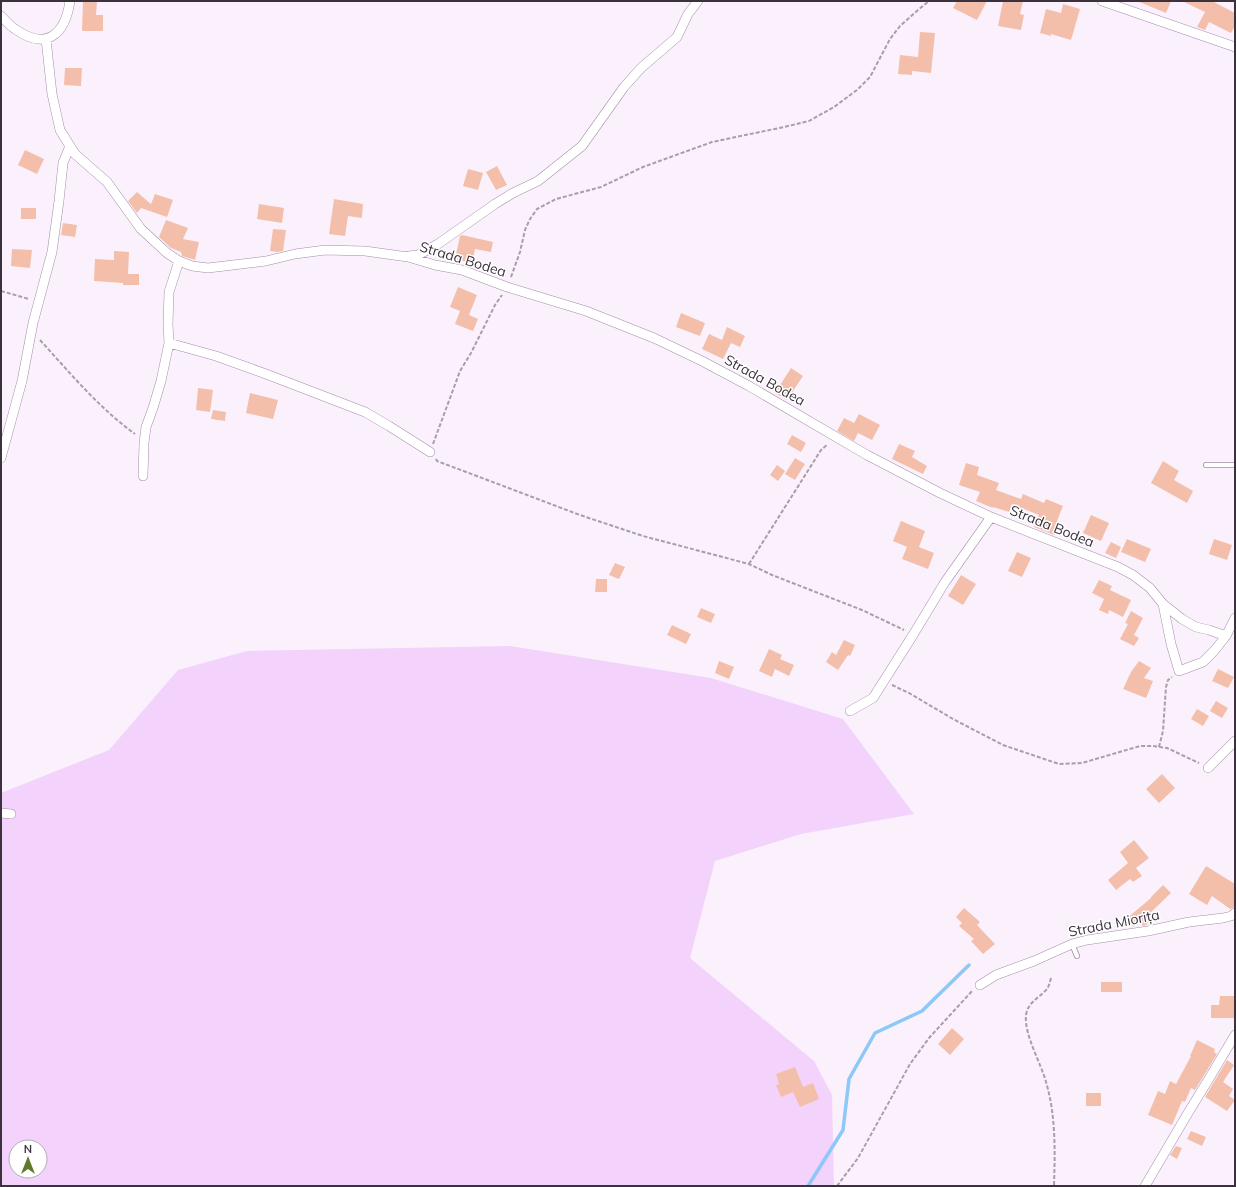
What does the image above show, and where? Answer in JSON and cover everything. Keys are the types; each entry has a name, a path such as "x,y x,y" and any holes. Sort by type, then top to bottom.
{"street":[{"path":"1,16 15,29 33,38 46,39 54,36 61,29 68,15 70,1"},
{"path":"408,257 418,255 438,244 495,204 513,193 538,182 582,146 624,87 641,68 677,37 688,14 698,1"},
{"path":"1102,1 1235,47"},
{"name":"Strada Bodea","path":"46,39 52,94 60,130 75,154 107,182 141,230 167,253 180,261 192,266 208,268 266,261 295,254 325,250 365,251 408,257 435,265 462,270 507,287 586,310 654,338 749,386 905,475 991,517 1118,567 1133,575 1150,588 1164,604 1196,627 1226,636"},
{"path":"1,458 22,381 31,330 52,252 60,201 62,163 70,146"},
{"path":"143,476 146,427 157,394 169,343 168,324 170,292 180,261"},
{"path":"169,343 216,356 365,412 430,452"},
{"path":"850,711 873,698 945,582 991,517"},
{"path":"1164,604 1171,644 1179,671 1203,662 1226,636 1235,618"},
{"path":"1208,768 1235,741"},
{"path":"1,813 11,814"},
{"name":"Strada Miorița","path":"980,985 996,975 1034,961 1072,944 1100,937 1148,931 1189,922 1223,918 1231,916 1235,913"},
{"path":"1145,1186 1235,1035"}],"lane":[{"path":"1206,466 1235,465"},
{"path":"1072,944 1077,956"}],"path":[{"path":"913,635 862,610 772,575 749,564 643,536 580,515 437,461 430,452 460,371 471,353 495,305 507,287 520,252 525,230 536,209 556,199 602,187 643,167 712,142 809,121 834,107 857,90 870,77 890,39 900,26 929,1"},
{"path":"1,291 38,301"},
{"path":"31,330 72,376 120,424 144,443"},
{"path":"749,564 821,450 837,437"},
{"path":"1159,747 1163,731 1168,680 1179,671"},
{"path":"883,681 909,693 953,719 1003,745 1059,764 1082,763 1140,746 1167,748 1208,768"},
{"path":"1051,978 1048,988 1030,1005 1026,1016 1030,1041 1046,1082 1049,1097 1054,1139 1054,1186"},
{"path":"837,1186 858,1158 910,1064 928,1038 971,992 980,985"}],"shaded area":[{"path":"510,646 711,678 843,719 914,814 801,834 715,861 690,958 814,1061 832,1095 834,1186 1,1186 1,793 109,750 178,670 247,651"}],"building":[{"path":"83,1 97,1 96,15 103,15 103,31 82,31"},
{"path":"957,1 987,1 977,20 953,8"},
{"path":"1003,1 1023,1 1020,14 1024,15 1021,30 998,26"},
{"path":"1137,1 1171,1 1166,13"},
{"path":"1182,1 1212,1 1235,13 1235,26 1231,33 1209,22 1205,30 1197,27 1205,12"},
{"path":"1063,4 1080,9 1071,40 1051,34 1051,36 1040,33 1046,9 1061,13"},
{"path":"920,32 935,33 931,73 912,71 912,75 898,74 900,55 918,57"},
{"path":"65,68 82,68 81,86 64,85"},
{"path":"25,150 44,159 37,174 18,165"},
{"path":"497,166 507,185 496,190 486,172"},
{"path":"468,169 483,173 478,190 463,186"},
{"path":"137,192 151,204 155,194 173,200 167,217 141,208 137,213 128,201"},
{"path":"334,199 363,204 362,218 348,216 345,236 329,234"},
{"path":"259,204 284,208 282,223 257,219"},
{"path":"21,208 36,208 36,219 21,219"},
{"path":"166,220 188,228 183,239 199,242 195,260 182,256 181,252 171,248 159,237"},
{"path":"63,223 77,225 75,237 61,235"},
{"path":"273,229 286,230 283,251 270,251"},
{"path":"462,235 493,242 491,252 475,249 472,263 455,259 460,236"},
{"path":"12,249 32,250 30,268 11,266"},
{"path":"114,251 129,252 128,274 139,274 139,285 123,285 123,283 94,281 95,259 114,260"},
{"path":"458,287 477,295 469,315 478,319 473,331 455,324 460,311 450,307"},
{"path":"681,313 705,323 700,336 676,327"},
{"path":"727,327 745,336 740,347 731,343 723,359 702,349 709,334 722,340"},
{"path":"791,368 803,376 787,400 775,393"},
{"path":"198,388 213,390 210,412 196,410"},
{"path":"250,393 278,400 273,419 246,413"},
{"path":"213,410 226,412 225,421 211,419"},
{"path":"859,414 880,425 872,440 858,433 854,441 837,431 844,418 854,423"},
{"path":"792,435 806,443 801,452 787,444"},
{"path":"899,444 915,451 912,457 927,466 923,474 892,459"},
{"path":"795,458 805,464 795,480 785,474"},
{"path":"1163,461 1179,471 1174,480 1193,491 1187,503 1151,483"},
{"path":"966,463 979,467 977,475 999,483 996,490 1021,499 1023,494 1044,503 1046,499 1063,506 1057,521 1059,522 1054,535 1034,527 1039,515 1012,504 1009,512 993,508 976,501 980,492 959,485"},
{"path":"777,465 785,471 778,481 770,475"},
{"path":"1091,515 1109,523 1101,541 1083,533"},
{"path":"901,521 925,531 919,547 934,553 928,569 902,559 907,547 893,541"},
{"path":"1127,539 1151,549 1145,562 1121,552"},
{"path":"1214,539 1232,545 1227,560 1209,554"},
{"path":"1111,542 1121,547 1116,558 1105,553"},
{"path":"1017,552 1031,558 1022,577 1008,571"},
{"path":"615,563 625,567 619,579 609,575"},
{"path":"961,575 976,584 963,605 948,596"},
{"path":"596,579 607,579 607,592 595,592"},
{"path":"1099,580 1112,586 1110,590 1131,600 1123,617 1109,610 1108,614 1099,610 1104,599 1092,593"},
{"path":"701,608 715,614 711,623 697,617"},
{"path":"1131,611 1143,618 1134,635 1139,638 1134,646 1120,639 1128,624 1125,623"},
{"path":"672,625 691,634 686,644 667,635"},
{"path":"844,640 855,645 850,656 848,655 838,670 826,662 832,652 836,655"},
{"path":"769,649 782,655 780,659 794,665 789,676 775,669 772,677 759,671"},
{"path":"719,661 734,667 729,679 715,673"},
{"path":"1139,661 1151,668 1144,678 1153,681 1146,698 1123,689 1131,672"},
{"path":"1218,669 1234,677 1228,688 1212,681"},
{"path":"1216,701 1228,708 1222,718 1210,711"},
{"path":"1197,709 1209,716 1203,726 1191,719"},
{"path":"1162,774 1175,788 1159,803 1146,789"},
{"path":"1134,840 1149,858 1136,868 1142,876 1133,882 1130,879 1116,890 1108,880 1128,863 1120,852"},
{"path":"1206,866 1235,884 1235,907 1230,909 1212,896 1207,905 1189,894"},
{"path":"1163,885 1171,893 1150,913 1155,918 1143,926 1139,921 1133,927 1126,919 1151,898"},
{"path":"964,908 980,922 977,925 995,944 983,954 971,941 974,939 959,926 962,923 956,917"},
{"path":"1101,982 1122,982 1122,992 1101,992"},
{"path":"1220,996 1235,996 1235,1018 1211,1018 1211,1005 1219,1005"},
{"path":"952,1028 964,1039 950,1055 938,1044"},
{"path":"1197,1040 1215,1049 1214,1052 1217,1054 1195,1090 1191,1088 1185,1102 1182,1101 1172,1125 1148,1115 1158,1091 1165,1094 1170,1081 1176,1084 1191,1056"},
{"path":"1227,1060 1234,1065 1223,1082 1233,1089 1229,1096 1235,1100 1227,1111 1205,1097"},
{"path":"795,1067 803,1087 813,1083 819,1099 800,1107 793,1092 781,1097 776,1085 779,1084 776,1074"},
{"path":"1086,1093 1101,1093 1101,1106 1086,1106"},
{"path":"1191,1131 1206,1137 1202,1146 1187,1139"},
{"path":"1176,1146 1182,1148 1177,1159 1170,1155"}],"waterway":[{"path":"808,1186 843,1130 849,1079 875,1033 922,1011 969,965"}]}
